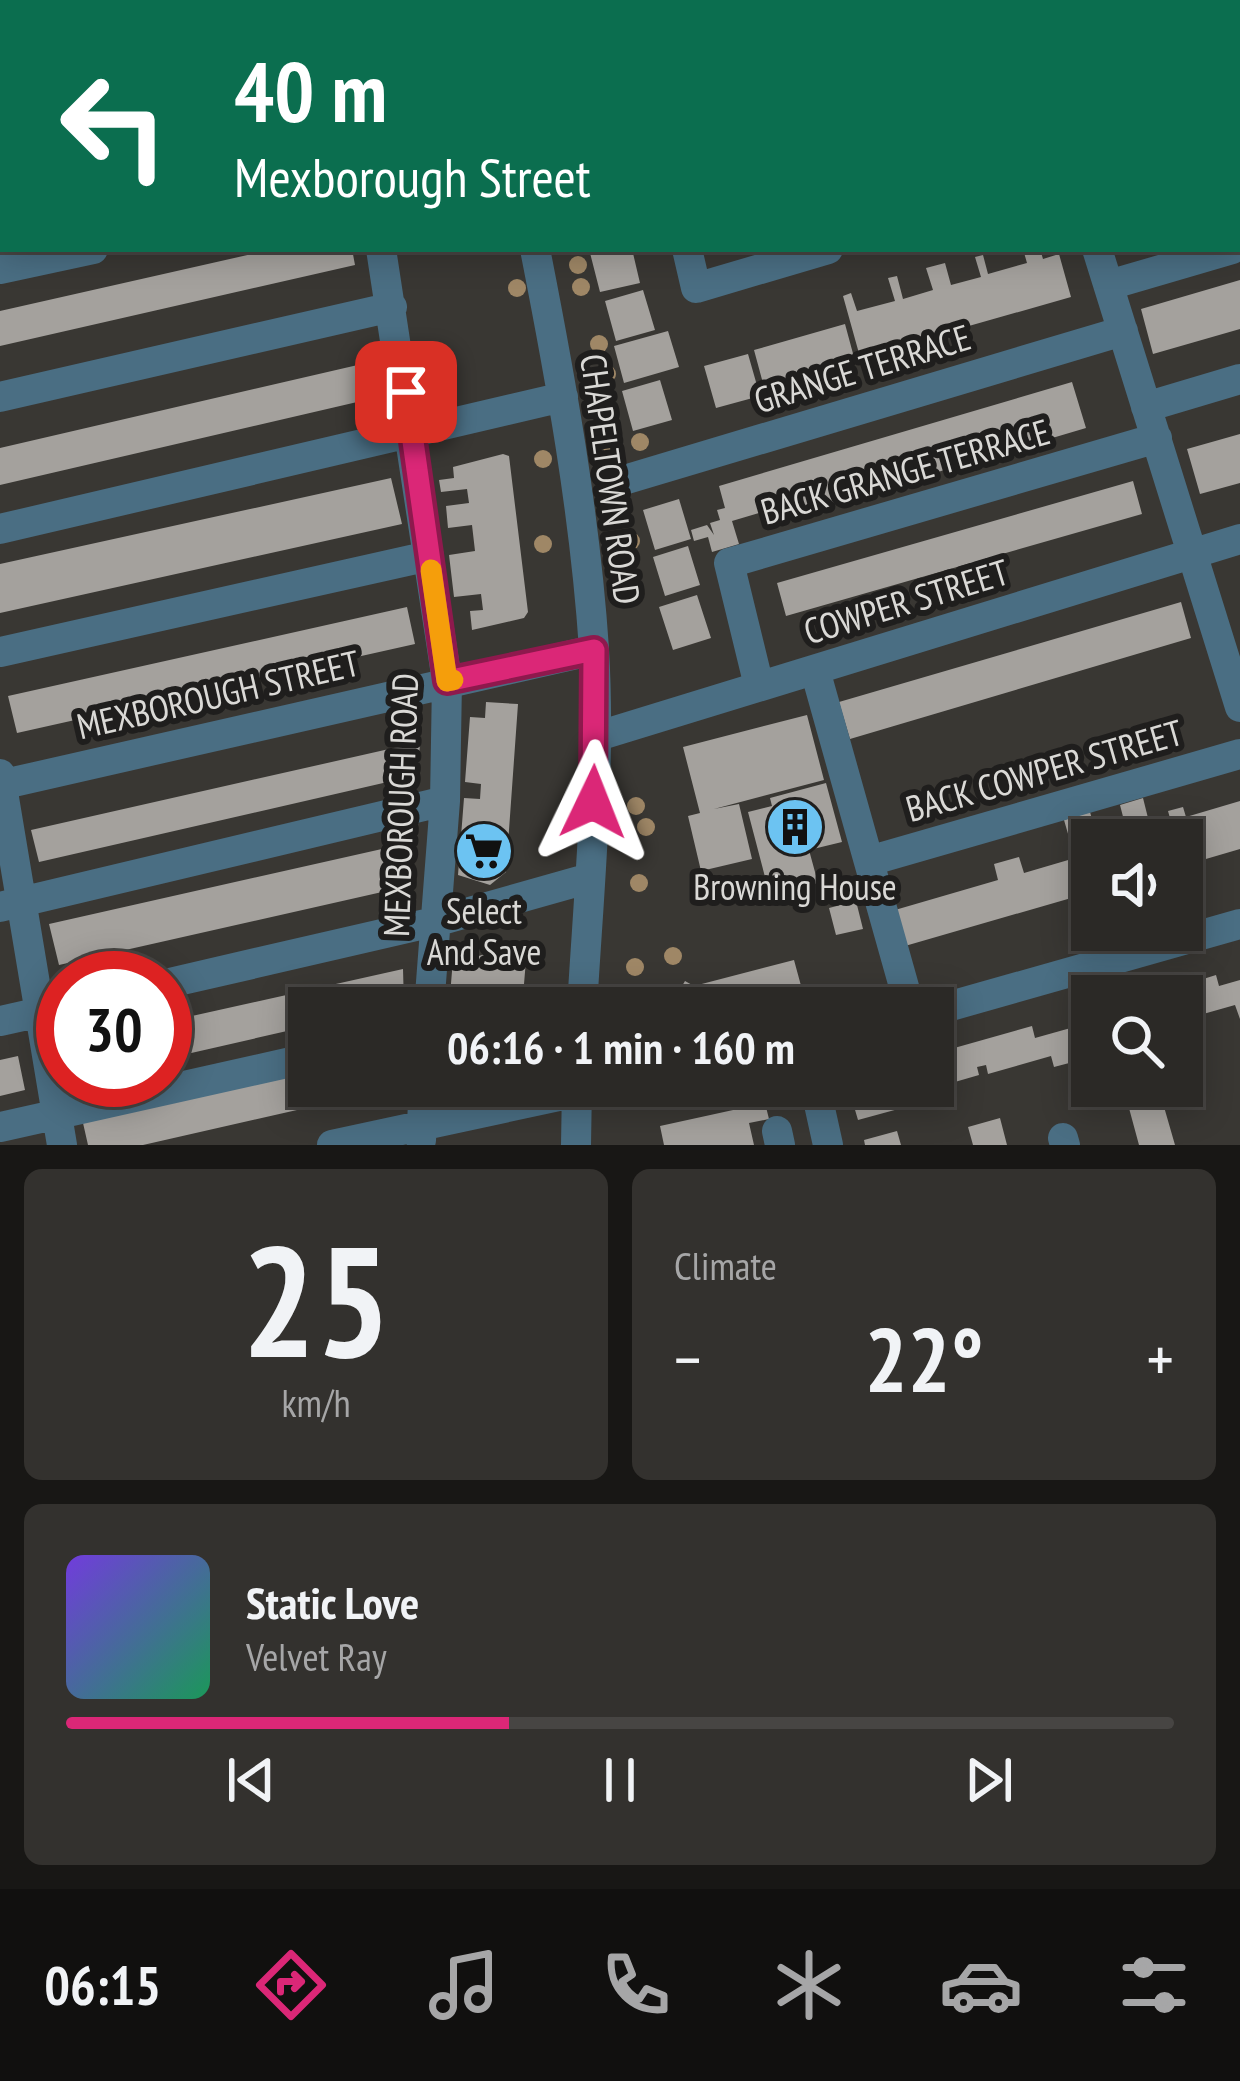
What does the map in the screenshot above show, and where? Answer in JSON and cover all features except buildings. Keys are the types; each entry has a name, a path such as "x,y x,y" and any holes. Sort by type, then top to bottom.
{"street":[{"path":"0,269 79,252"},
{"name":"MEXBOROUGH ROAD","path":"382,252 447,681 445,801 431,987"},
{"name":"CHAPELTOWN ROAD","path":"536,252 563,397 594,650 595,737 583,987"},
{"path":"688,252 696,288 818,252"},
{"path":"1098,252 1240,707"},
{"path":"1108,285 1223,252"},
{"path":"0,397 392,307"},
{"name":"GRANGE TERRACE","path":"624,481 1123,331"},
{"path":"1146,406 1240,379"},
{"path":"0,529 563,397"},
{"name":"BACK GRANGE TERRACE","path":"759,686 728,563 1156,438"},
{"name":"COWPER STREET","path":"595,737 1240,539"},
{"path":"0,652 429,556"},
{"name":"MEXBOROUGH STREET","path":"1,781 594,650"},
{"path":"815,670 904,987"},
{"name":"BACK COWPER STREET","path":"869,861 1240,754"},
{"path":"1,781 11,904 36,969"},
{"path":"11,904 445,801"},
{"path":"192,978 437,921 590,878"},
{"path":"954,1005 1240,924"},
{"path":"0,1021 36,1013"},
{"path":"0,1127 59,1130 288,1064"},
{"path":"332,1145 421,1135 519,1107"},
{"path":"576,1145 583,1107"},
{"path":"820,1107 828,1145"}],"slow traffic":[{"path":"431,570 447,681 453,680"}],"place":[{"name":"Browning House","path":"795,827"},
{"name":"Select And Save","path":"484,851"}],"route":[{"path":"406,392 447,681 594,650 593,802"}]}
